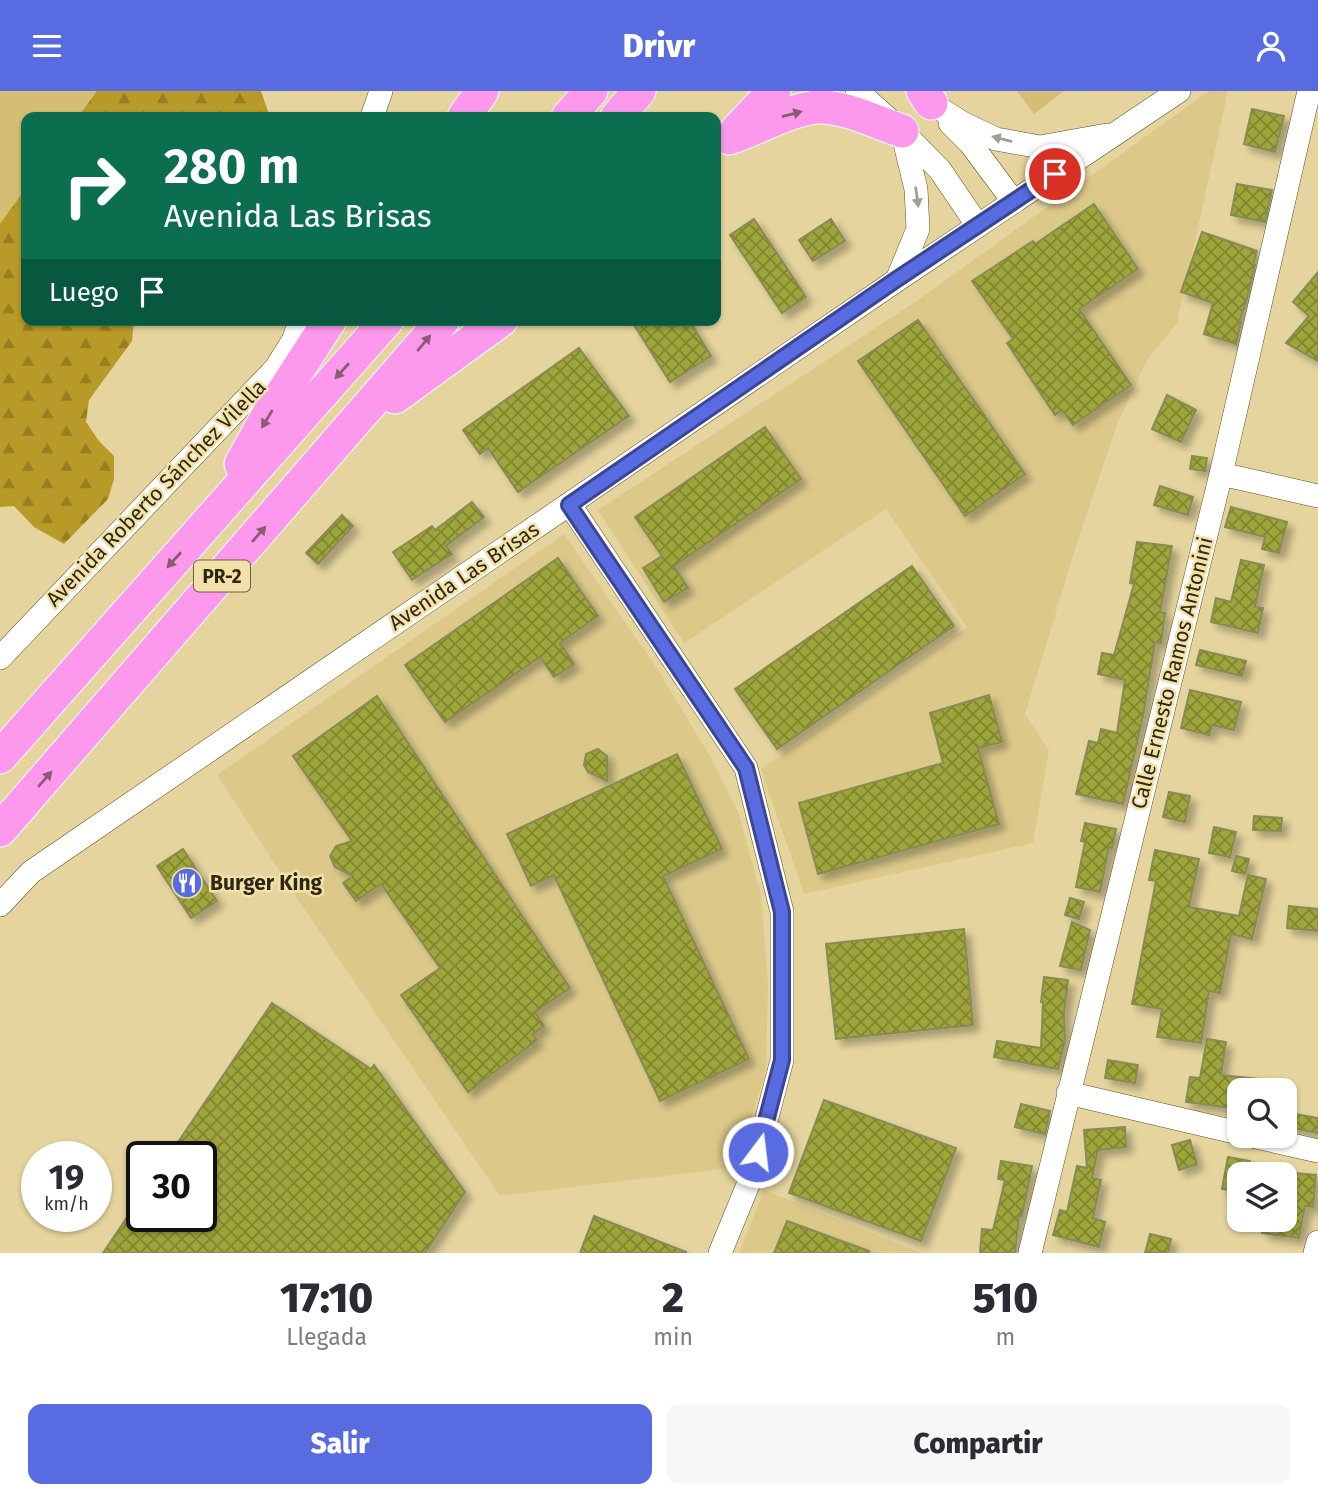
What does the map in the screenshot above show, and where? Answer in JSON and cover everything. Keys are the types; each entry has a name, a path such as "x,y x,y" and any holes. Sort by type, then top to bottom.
{"highway":[{"path":"467,112 482,91"},
{"path":"572,112 591,91"},
{"path":"621,112 639,91"},
{"path":"722,145 774,91"},
{"path":"722,145 779,117 821,107 853,114 901,131"},
{"path":"206,523 267,417 326,326"},
{"name":"PR-2","path":"0,757 382,326"},
{"name":"PR-2","path":"0,830 438,326"},
{"path":"351,429 493,326"}],"street":[{"path":"374,112 381,91"},
{"path":"857,91 940,170 978,226"},
{"name":"Avenida Las Brisas","path":"0,905 30,872 897,279 1179,91"},
{"name":"Calle Ernesto Ramos Antonini","path":"1030,1253 1221,474 1309,91"},
{"path":"924,95 964,124 996,139 1040,147 1117,133"},
{"path":"924,95 970,143 1014,202"},
{"path":"897,279 918,229 916,189 901,131"},
{"name":"Avenida Roberto Sánchez Vilella","path":"0,658 276,368 294,339 298,326"},
{"path":"1221,474 1318,496"},
{"path":"569,505 746,768 782,912 782,1060 752,1175 720,1253"},
{"path":"1068,1093 1227,1130"},
{"path":"1297,1146 1318,1151"},
{"path":"1315,1253 1318,1242"}],"shaded area":[{"path":"0,91 97,91 82,112 21,112 21,195 0,224"},
{"path":"1017,91 1064,91 1034,114"},
{"path":"1209,91 1228,91 1177,323 1147,360 1118,422 1078,540 1025,714 1049,750 1033,843 804,894 761,769 967,627 886,509 684,643 598,510 915,302"},
{"path":"564,534 658,670 711,758 739,814 761,896 768,984 766,1069 738,1167 500,1196 297,898 217,775"},
{"path":"764,1190 922,1253 739,1253"}],"green space":[{"path":"0,91 261,91 268,112 21,112 21,326 133,326 132,341 89,400 86,422 114,456 114,479 108,499 64,544 34,527 14,506 0,507"}],"building":[{"path":"1252,109 1284,116 1275,152 1244,144"},
{"path":"1237,184 1272,190 1265,222 1231,215"},
{"path":"1094,204 1138,269 1079,309 1131,385 1073,425 1062,410 1055,415 1007,343 1013,339 972,281 1033,241 1035,244"},
{"path":"754,219 806,297 782,313 730,235"},
{"path":"831,219 845,241 813,261 799,240"},
{"path":"1202,232 1257,251 1236,344 1204,334 1213,303 1181,292"},
{"path":"1318,272 1318,361 1286,343 1309,316 1293,302"},
{"path":"918,320 1025,474 965,516 858,361"},
{"path":"635,326 693,326 711,356 670,382"},
{"path":"579,348 629,416 518,492 488,448 480,454 463,430"},
{"path":"1167,395 1196,410 1181,442 1152,429"},
{"path":"765,427 801,479 674,566 688,588 664,602 643,568 662,556 635,517"},
{"path":"1192,456 1207,458 1205,471 1190,469"},
{"path":"1160,486 1193,497 1188,515 1154,505"},
{"path":"472,502 484,517 446,546 452,554 412,580 393,552 432,526 435,530"},
{"path":"1231,507 1287,522 1279,553 1262,549 1265,537 1225,527"},
{"path":"342,515 353,526 318,564 306,553"},
{"path":"1137,542 1172,546 1160,612 1165,613 1161,643 1155,642 1143,716 1123,804 1076,794 1089,741 1098,743 1101,729 1117,733 1125,680 1098,674 1102,653 1114,655 1134,584 1130,583"},
{"path":"558,558 598,616 560,643 574,664 554,677 540,657 445,722 405,665"},
{"path":"1241,560 1264,565 1255,607 1263,608 1258,633 1211,622 1216,598 1231,602"},
{"path":"912,566 954,626 777,749 735,689"},
{"path":"1200,650 1246,661 1242,676 1196,665"},
{"path":"1190,690 1241,702 1234,730 1212,725 1209,735 1181,728"},
{"path":"989,695 1002,742 978,748 999,824 818,874 799,803 943,763 930,713"},
{"path":"377,696 570,988 535,1012 544,1026 533,1034 537,1040 468,1092 401,995 440,968 381,884 356,901 343,883 353,876 335,867 330,856 336,846 352,841 293,756"},
{"path":"598,749 607,756 607,781 588,772 584,765 586,754"},
{"path":"677,754 722,849 663,876 749,1059 660,1101 554,875 531,886 507,834"},
{"path":"1169,792 1190,796 1185,822 1163,817"},
{"path":"1254,816 1282,818 1281,831 1253,830"},
{"path":"1085,823 1116,829 1112,848 1109,847 1100,892 1076,887 1085,842 1081,841"},
{"path":"1214,827 1236,832 1230,857 1209,853"},
{"name":"Burger King","path":"183,849 217,901 191,918 157,866"},
{"path":"1155,850 1199,859 1189,907 1239,916 1248,875 1266,879 1252,939 1231,934 1220,993 1209,991 1201,1043 1157,1037 1162,1009 1132,1004 1156,881 1149,880"},
{"path":"1236,856 1249,859 1245,874 1232,871"},
{"path":"1070,898 1084,902 1079,919 1065,915"},
{"path":"1289,906 1318,909 1318,931 1287,928"},
{"path":"1072,922 1090,930 1081,970 1060,966"},
{"path":"964,929 973,1025 836,1039 826,944"},
{"path":"1044,977 1068,980 1064,1013 1065,1040 1058,1069 994,1057 997,1041 1041,1048"},
{"path":"272,1003 371,1069 374,1065 465,1192 425,1253 103,1253 126,1219 126,1232 217,1232 217,1141 179,1141"},
{"path":"1207,1039 1226,1042 1221,1075 1250,1078 1227,1078 1227,1107 1186,1102 1190,1077 1200,1078"},
{"path":"1108,1060 1138,1065 1135,1083 1105,1078"},
{"path":"824,1100 956,1148 921,1241 789,1193"},
{"path":"1021,1104 1050,1111 1045,1134 1015,1127"},
{"path":"1297,1114 1318,1118 1318,1133 1297,1129"},
{"path":"1125,1127 1126,1147 1098,1150 1092,1178 1101,1180 1093,1218 1105,1222 1099,1247 1053,1235 1060,1210 1067,1212 1077,1166 1087,1168 1084,1130"},
{"path":"1190,1140 1197,1164 1179,1170 1172,1145"},
{"path":"1228,1157 1250,1161 1250,1162 1227,1162"},
{"path":"1001,1161 1032,1166 1022,1216 1019,1215 1015,1253 980,1253 982,1229 993,1230 1005,1180 998,1179"},
{"path":"1227,1162 1227,1190 1222,1189"},
{"path":"1297,1173 1316,1175 1313,1207 1305,1206 1299,1238 1262,1233 1297,1232"},
{"path":"594,1216 686,1252 686,1253 580,1253"},
{"path":"787,1221 869,1251 869,1253 774,1253"},
{"path":"1150,1234 1171,1239 1168,1253 1145,1253"}],"place":[{"name":"Burger King","path":"187,883"}],"route":[{"path":"758,1152 782,1060 782,912 746,768 569,505 897,279 1055,174"}]}
